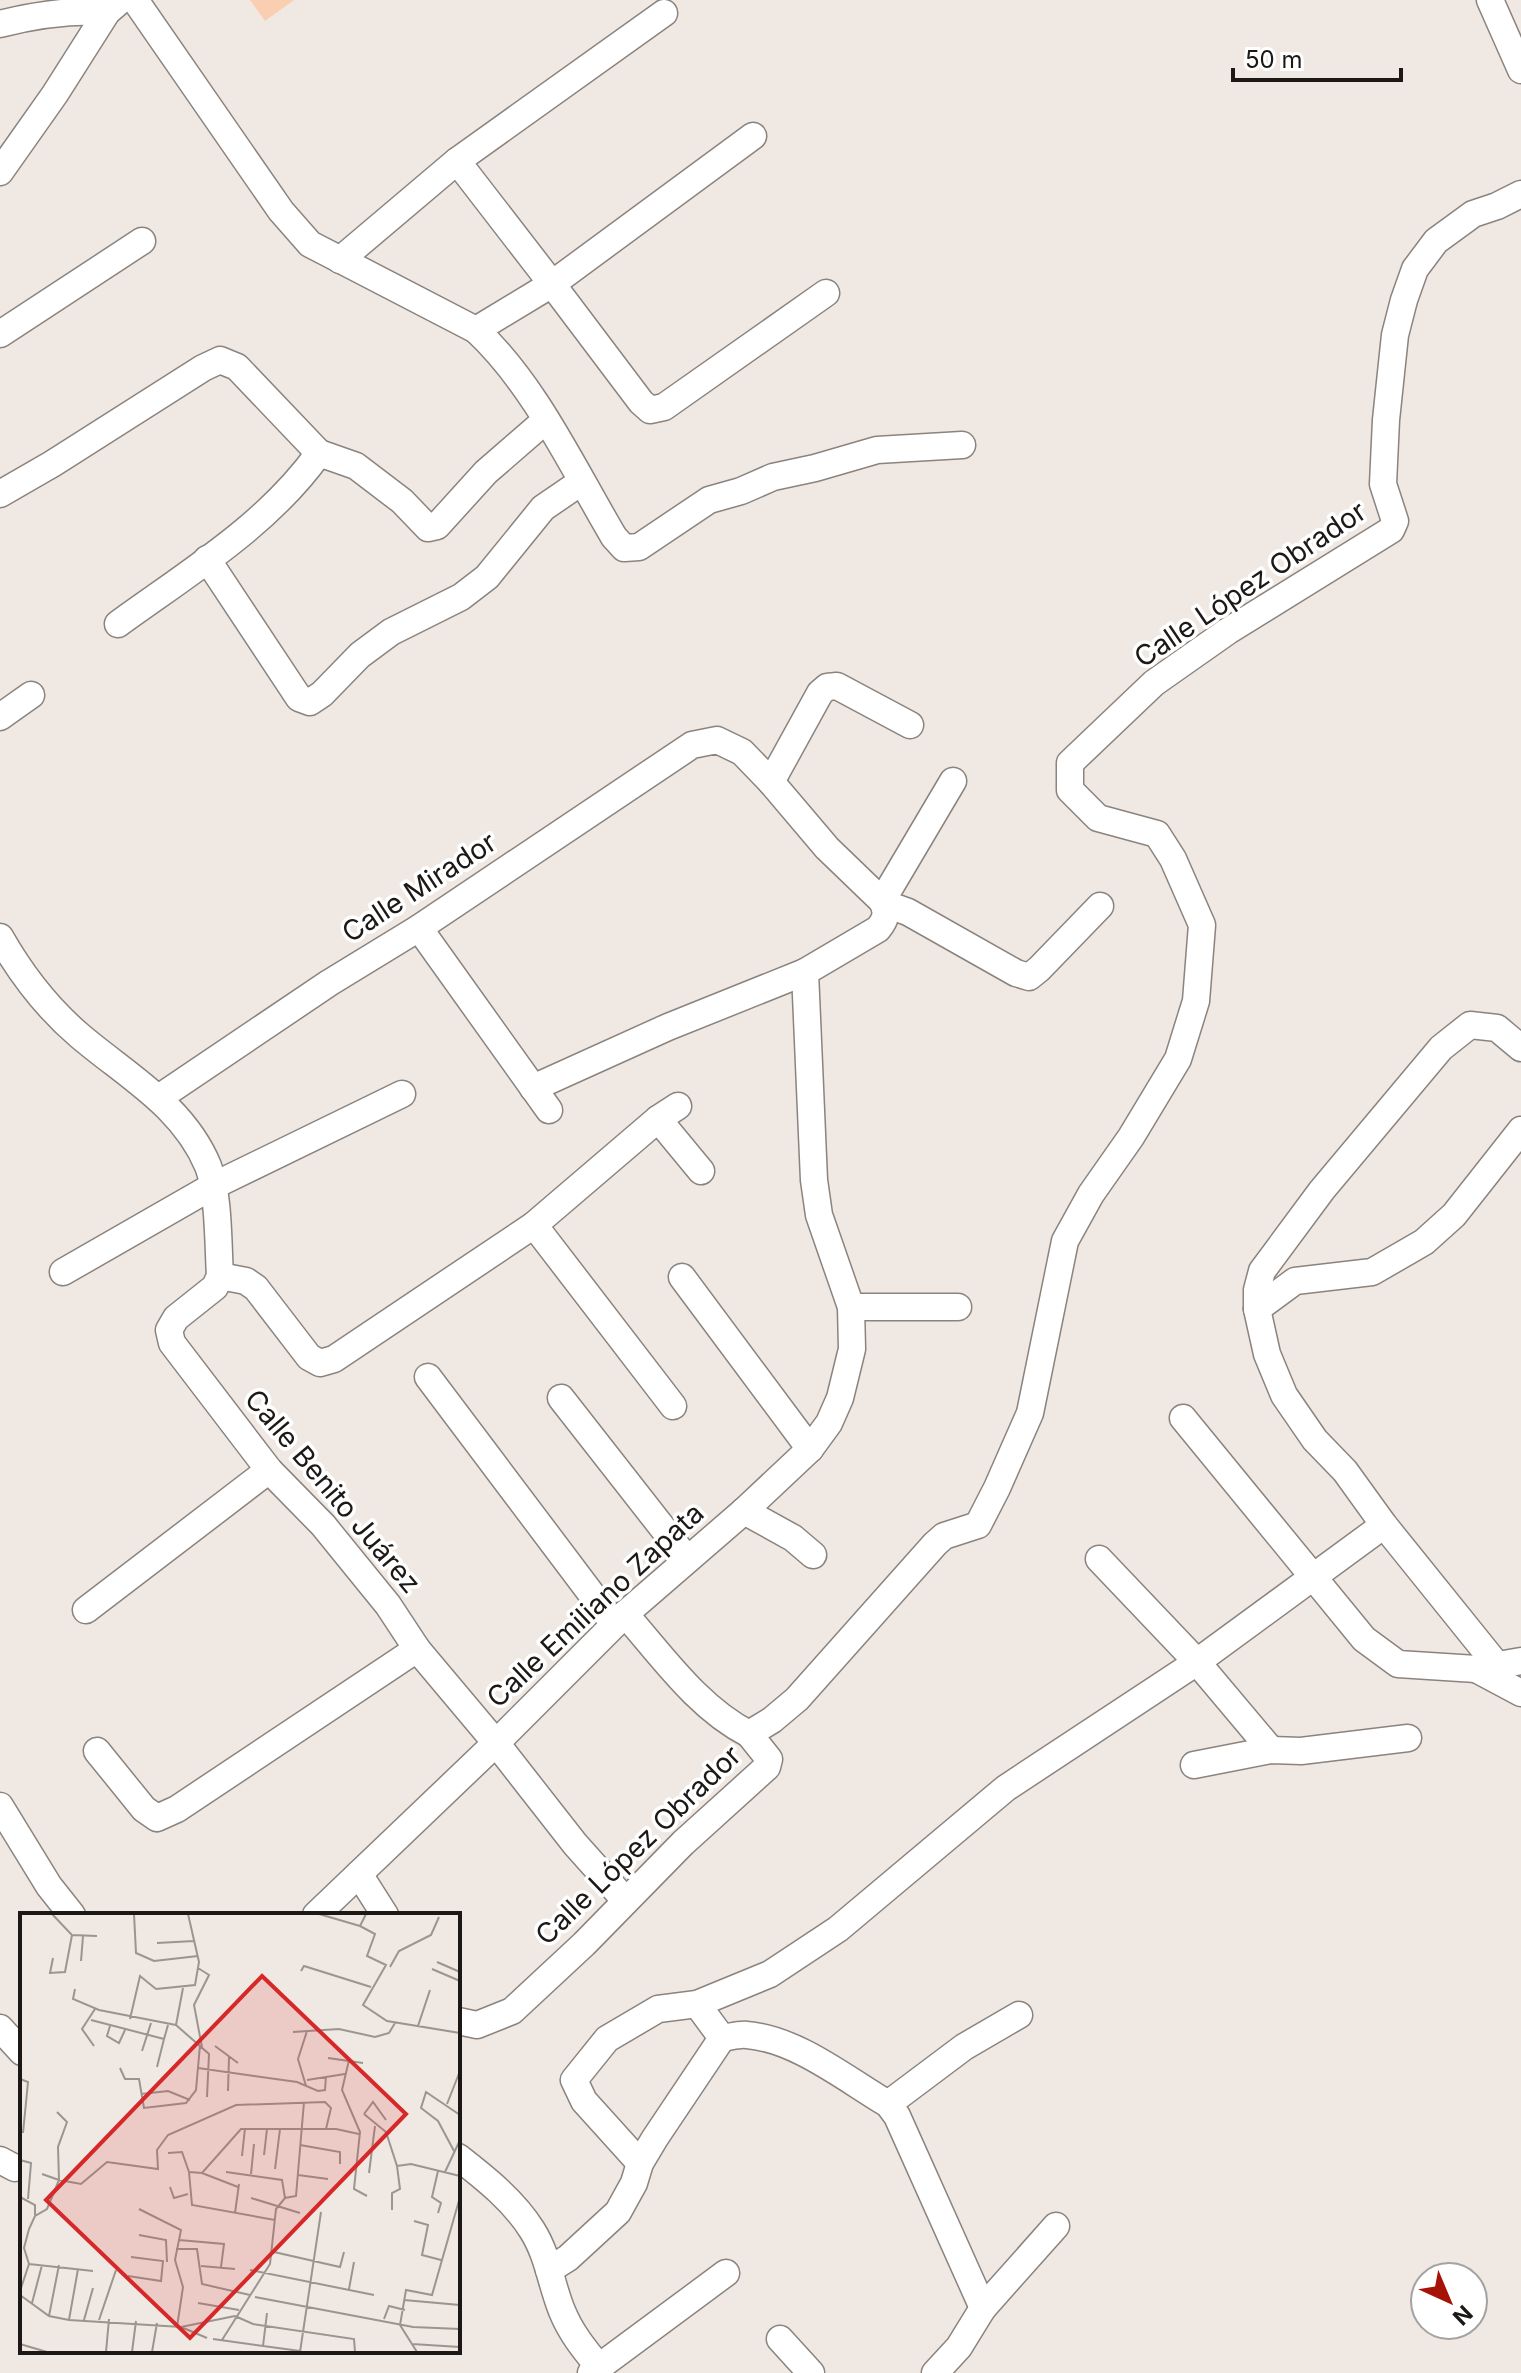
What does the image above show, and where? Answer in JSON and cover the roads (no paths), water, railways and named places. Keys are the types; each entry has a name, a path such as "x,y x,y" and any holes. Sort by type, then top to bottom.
{"street":[{"path":"135,0 281,211 310,244 476,330 496,349 546,420 614,537 624,548 639,547 709,500 773,477 877,450 962,445"},
{"path":"1490,0 1521,70"},
{"path":"0,24 114,6"},
{"path":"0,172 114,6"},
{"path":"340,260 457,161 664,13"},
{"path":"476,330 552,284 753,136"},
{"path":"457,161 650,410 664,407 826,293"},
{"name":"Calle López Obrador","path":"460,2022 477,2025 512,2011 584,1944 683,1843 767,1767 769,1759 749,1734 797,1699 935,1544 944,1536 978,1525 1030,1413 1065,1241 1091,1194 1131,1137 1178,1059 1196,1001 1202,925 1173,859 1157,834 1098,818 1070,790 1070,763 1154,683 1228,631 1391,530 1395,521 1383,484 1386,420 1395,335 1415,269 1436,241 1473,214 1521,194"},
{"path":"0,334 142,241"},
{"path":"0,494 220,360 237,367 319,453 356,466 402,501 428,528 437,526 486,472 546,420"},
{"path":"118,624 252,524 300,480 319,453"},
{"path":"207,559 299,698 310,702 360,655 391,632 461,597 487,577 543,508 581,482"},
{"path":"910,725 837,686 827,687 820,693 771,782 827,848 885,905 908,912 1016,973 1029,977 1100,906"},
{"path":"0,717 31,695"},
{"name":"Calle Mirador","path":"160,1097 692,745 717,740 742,752 771,782"},
{"path":"533,1088 668,1027 805,972 878,929 885,921 885,905 953,781"},
{"path":"419,928 549,1110"},
{"path":"0,937 15,965 43,999 79,1035 160,1097 186,1130 208,1165 213,1186 220,1276 246,1281 256,1288 309,1357 320,1363 334,1359 374,1334 534,1225 668,1112 701,1171"},
{"name":"Calle Emiliano Zapata","path":"318,1913 620,1619 810,1449 829,1423 840,1398 852,1349 851,1307 819,1215 814,1180 805,972"},
{"path":"1521,1048 1497,1028 1470,1025 1441,1048 1322,1190 1262,1271 1257,1290 1257,1309 1267,1354 1284,1395 1315,1440 1363,1493 1384,1525 1521,1693"},
{"path":"63,1272 213,1186 402,1094"},
{"path":"1257,1309 1295,1281 1372,1272 1424,1242 1454,1215 1521,1130"},
{"path":"534,1225 673,1406"},
{"name":"Calle Benito Juárez","path":"220,1276 215,1287 176,1318 169,1330 172,1343 269,1470 323,1525 388,1605 417,1649 575,1844 625,1900"},
{"path":"682,1277 810,1449"},
{"path":"851,1307 958,1307"},
{"path":"428,1377 620,1619 711,1708 749,1734"},
{"path":"561,1398 687,1559"},
{"path":"1183,1418 1364,1639 1398,1664 1498,1664"},
{"path":"86,1610 269,1470"},
{"path":"744,1511 793,1538 813,1555"},
{"path":"640,2163 584,2101 574,2080 607,2039 658,2009 697,2004 770,1974 838,1929 1006,1788 1197,1662 1384,1525"},
{"path":"1099,1559 1197,1662 1271,1750"},
{"path":"97,1751 144,1809 157,1818 177,1809 417,1649"},
{"path":"1194,1765 1271,1750 1301,1751 1408,1738"},
{"path":"0,1806 49,1886 70,1913"},
{"path":"359,1874 384,1913"},
{"path":"697,2004 722,2038"},
{"path":"888,2104 964,2047 1019,2015"},
{"path":"0,2028 20,2050"},
{"path":"549,2270 568,2258 618,2212 634,2183 640,2163 722,2038 746,2034 801,2051 888,2104 897,2116 983,2308"},
{"path":"460,2159 514,2206 532,2229 561,2310 595,2370 726,2273"},
{"path":"0,2160 20,2167"},
{"path":"935,2373 959,2347 983,2308 1056,2226"},
{"path":"780,2339 811,2373"}]}
